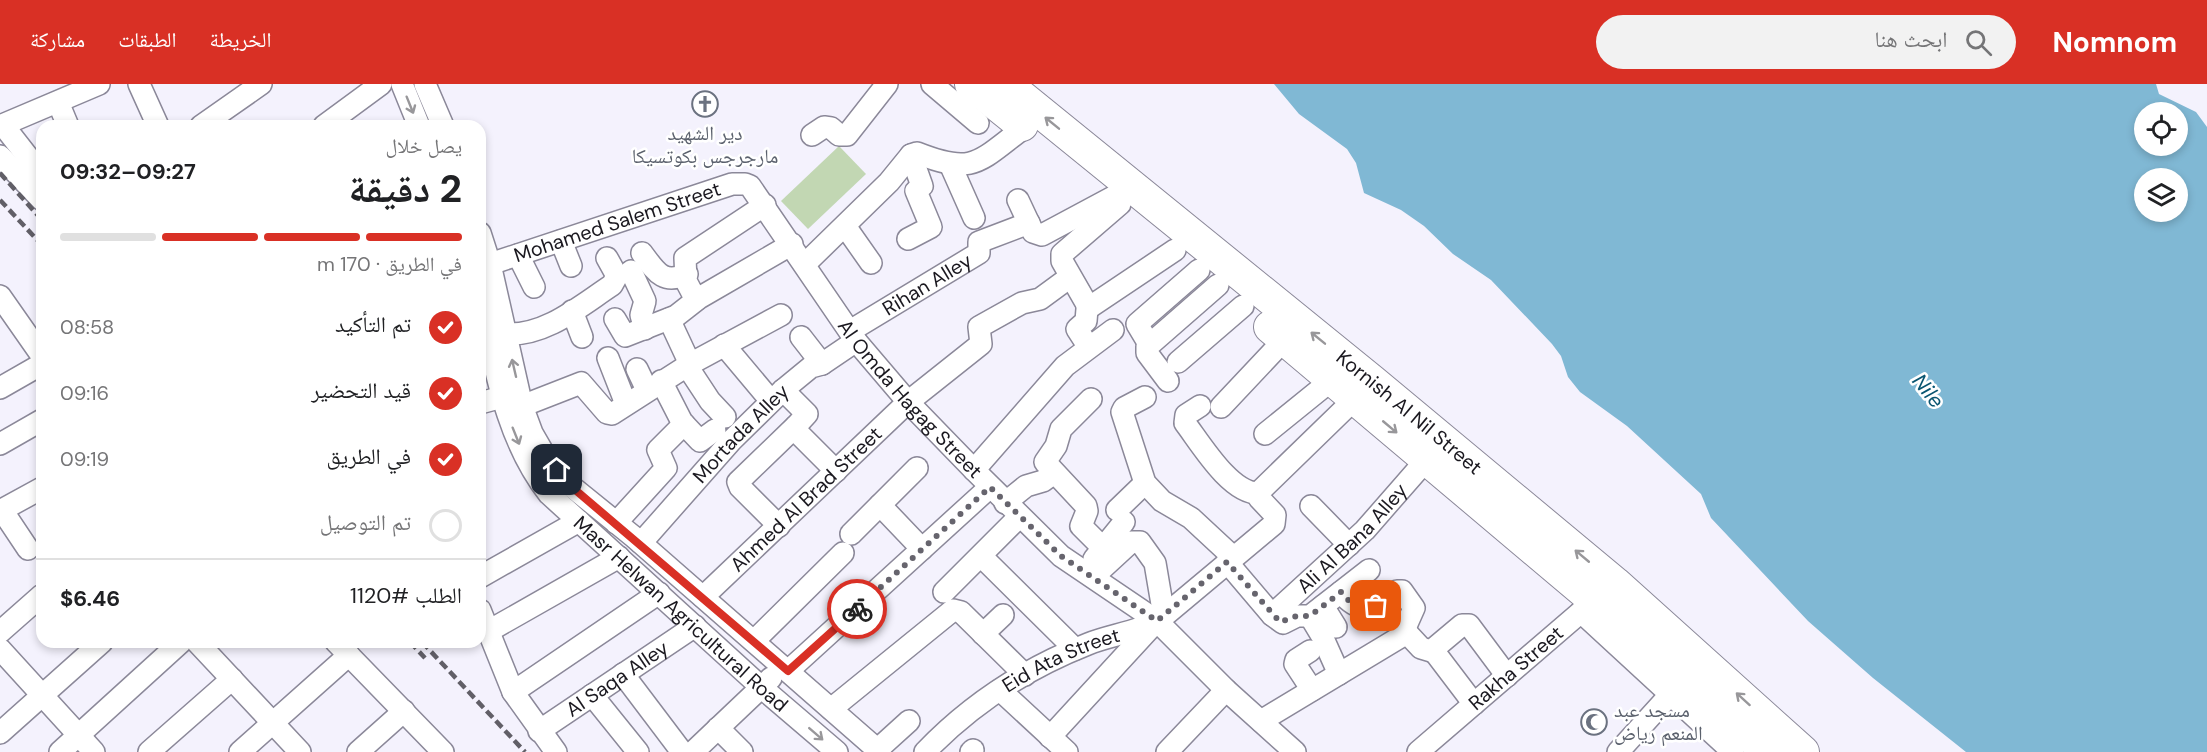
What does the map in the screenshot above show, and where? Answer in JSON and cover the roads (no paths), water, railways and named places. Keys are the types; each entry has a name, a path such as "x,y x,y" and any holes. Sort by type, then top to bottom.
{"highway":[{"name":"Kornish Al Nil Street","path":"971,84 1117,200 1243,306 1285,339 1354,386 1428,459 1770,744"},
{"name":"Kornish Al Nil Street","path":"1006,84 1597,598 1677,687 1770,744 1803,752"}],"street":[{"path":"36,168 2,126 99,84"},
{"path":"138,84 155,120"},
{"path":"210,120 261,84"},
{"path":"339,120 381,84"},
{"path":"402,84 417,120"},
{"path":"425,84 440,120"},
{"path":"812,135 824,127 831,128 839,135 848,135 887,84"},
{"path":"933,84 978,123"},
{"path":"58,102 66,120"},
{"path":"806,264 889,182 911,155 917,153 950,164 979,163 1025,127"},
{"path":"908,239 931,227 916,191 922,186 911,155"},
{"path":"0,156 36,194"},
{"path":"950,164 974,218"},
{"name":"Al Omda Hagag Street","path":"745,183 755,191 765,205 853,336 908,402 1012,510 1061,556 1158,620 1226,690 1294,752"},
{"name":"Mohamed Salem Street","path":"490,264 732,184 745,183"},
{"path":"1018,200 1033,232 1042,235 1117,200"},
{"path":"1089,308 1062,261 1064,251 1117,200"},
{"path":"696,300 687,284 685,260 688,255 734,228 738,221 765,205"},
{"name":"Rihan Alley","path":"853,336 979,253 978,243 1029,223"},
{"path":"845,226 871,263"},
{"path":"561,241 571,266"},
{"path":"615,319 625,336 669,319 696,300 792,244"},
{"path":"1088,346 1077,329 1086,321 1085,311 1175,250"},
{"name":"Masr Helwan Agricultural Road","path":"486,252 522,406 532,433 547,459 566,482 704,597 879,751"},
{"path":"642,253 667,279 674,280 687,274"},
{"path":"518,255 534,287"},
{"path":"506,334 520,335 535,331 572,311 616,280 616,272 607,258"},
{"path":"631,272 645,301 641,315 645,329"},
{"name":"Ahmed Al Brad Street","path":"704,597 750,563 779,526 908,402 981,344 972,334 979,327 1022,303 1040,299 1070,277"},
{"path":"1168,381 1147,353 1149,344 1137,324 1209,277"},
{"path":"0,296 6,318 36,350"},
{"path":"1178,362 1243,306"},
{"path":"572,311 582,337"},
{"path":"522,406 581,383 608,414 688,365 781,315"},
{"path":"637,369 701,441 720,423 688,365 669,319"},
{"name":"Masr Helwan Agricultural Road","path":"486,326 502,397 523,454 535,476 549,494 761,687 837,752"},
{"path":"974,470 1065,366 1088,346 1113,330"},
{"name":"Mortada Alley","path":"641,543 731,441 777,396 811,367 822,364 853,336"},
{"path":"801,338 822,364"},
{"path":"1221,407 1285,339"},
{"path":"724,345 777,396 807,414 738,482 738,486 779,526"},
{"path":"608,358 626,404"},
{"path":"0,388 36,367"},
{"path":"1265,434 1354,386"},
{"path":"1200,406 1185,417 1185,423 1220,468 1239,487 1258,493 1354,386"},
{"path":"486,401 502,397"},
{"path":"1145,397 1124,408 1122,412 1145,483 1186,523 1230,559 1278,619 1317,611 1369,570"},
{"path":"1091,399 1061,429 1056,446 1046,460 1054,472 1086,506 1088,511 1080,526 1103,548"},
{"path":"0,444 36,423"},
{"path":"616,523 666,468 658,450 684,424"},
{"path":"796,426 798,432 836,471"},
{"name":"Ali Al Bana Alley","path":"1278,619 1428,459"},
{"path":"851,534 917,468"},
{"path":"831,709 947,602 981,556 1026,486 1043,481 1054,472"},
{"path":"1089,574 1120,516 1145,483"},
{"path":"693,752 761,687 786,668 990,487"},
{"path":"28,549 1,510 36,491"},
{"name":"Eid Ata Street","path":"925,752 965,715 1025,675 1075,649 1158,620 1276,520 1275,515 1259,498 1258,493"},
{"path":"880,505 922,549"},
{"path":"1311,506 1349,545"},
{"path":"486,574 579,521"},
{"path":"1050,737 1158,620 1155,563 1140,542 1131,542 1089,574"},
{"path":"754,641 843,553"},
{"path":"981,556 1075,649"},
{"path":"487,632 618,557"},
{"path":"1341,592 1352,604 1373,607 1399,591 1418,602 1406,628 1407,633 1421,648 1433,650 1474,704"},
{"path":"513,692 659,593"},
{"name":"Rakha Street","path":"1418,752 1597,598"},
{"path":"0,633 36,600"},
{"path":"947,602 961,612 1025,675"},
{"path":"1317,611 1336,627"},
{"path":"1317,611 1339,674"},
{"path":"983,634 1003,615"},
{"path":"1433,650 1467,624 1507,676"},
{"name":"Al Saqa Alley","path":"539,731 695,626"},
{"path":"486,629 513,692 556,752"},
{"path":"1261,721 1407,633"},
{"path":"0,733 95,648"},
{"path":"60,752 174,648"},
{"path":"203,648 300,752"},
{"path":"0,649 94,752"},
{"path":"240,752 273,723 343,649 443,752"},
{"path":"1310,651 1295,662 1312,690"},
{"path":"623,674 682,752"},
{"path":"149,752 232,679"},
{"path":"1618,752 1677,687 1733,752"},
{"path":"1000,690 1067,752"},
{"path":"1167,752 1226,690"},
{"path":"592,695 638,752"},
{"path":"358,752 404,711"},
{"path":"879,751 909,722"},
{"path":"718,728 742,752"}],"water":[{"name":"Nile","path":"1274,84 2156,84 2159,94 2175,102 2134,102 2134,156 2188,156 2188,108 2196,112 2207,127 2207,752 1966,752 1873,678 1808,621 1711,518 1701,494 1627,426 1580,392 1568,377 1561,356 1552,344 1491,280 1453,254 1424,226 1401,210 1364,193 1356,163 1347,149 1299,114"}],"railway":[{"path":"0,173 36,213"},
{"path":"0,200 36,239"},
{"path":"416,648 425,658"},
{"path":"428,648 525,752"}],"place":[{"name":"دير الشهيد مارجرجس بكوتسيكا","path":"705,104"},
{"name":"مسجد عبد المنعم رياض","path":"1594,722"}]}
